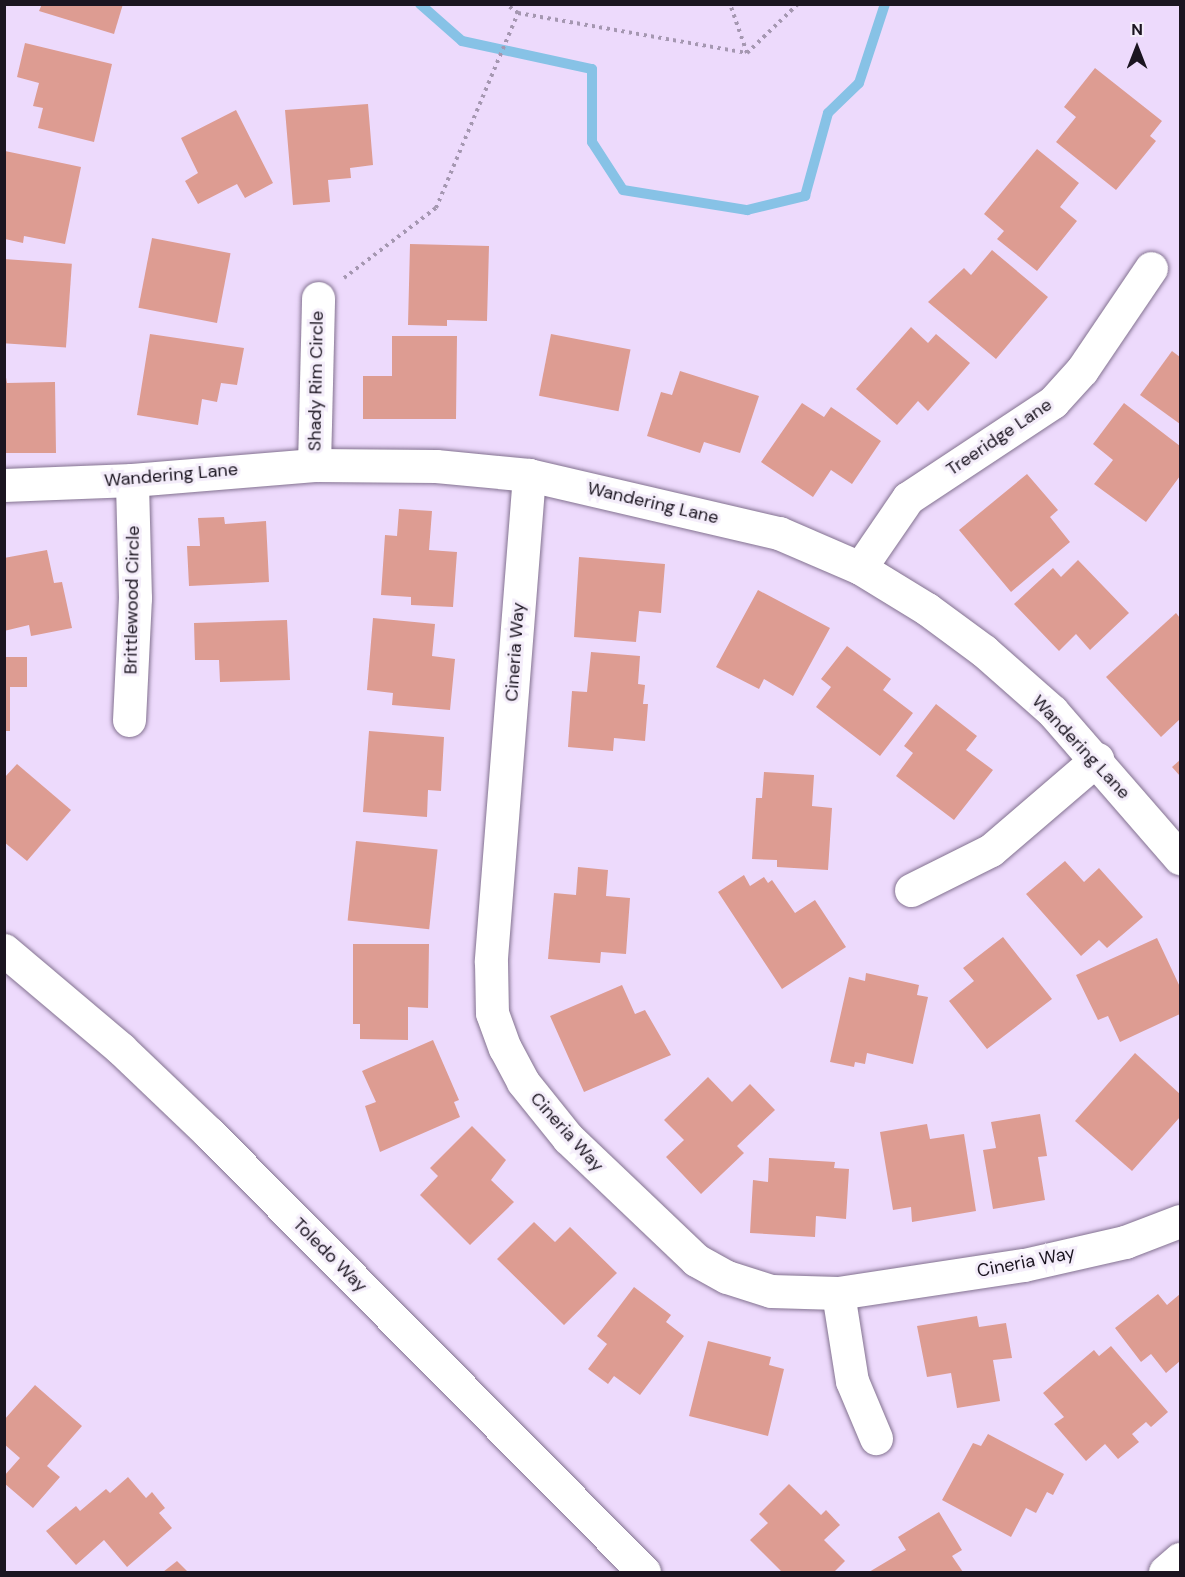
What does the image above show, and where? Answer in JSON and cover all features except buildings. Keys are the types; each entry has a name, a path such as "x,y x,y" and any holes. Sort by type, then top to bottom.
{"street":[{"name":"Treeridge Lane","path":"860,568 908,498 1053,402 1082,370 1151,268"},
{"name":"Shady Rim Circle","path":"314,465 318,298"},
{"name":"Wandering Lane","path":"4,485 132,480 314,465 435,466 529,475 779,533 860,568 927,609 984,651 1052,711 1097,759 1180,858"},
{"name":"Cineria Way","path":"529,475 491,962 492,1013 505,1048 523,1082 568,1138 696,1260 727,1277 771,1291 838,1293 1024,1265 1125,1242 1180,1221"},
{"name":"Brittlewood Circle","path":"129,720 135,598 132,480"},
{"path":"911,890 990,850 1097,759"},
{"name":"Toledo Way","path":"4,950 121,1049 209,1133 644,1572"},
{"path":"838,1293 852,1381 876,1438"},
{"path":"1164,1572 1180,1559"}],"path":[{"path":"506,4 518,13 747,53"},
{"path":"730,4 747,53"},
{"path":"747,53 798,4"},
{"path":"318,298 435,208 518,13"}],"waterway":[{"path":"420,4 462,41 592,69 592,142 623,190 747,210 805,196 828,113 859,83 885,4"}]}
